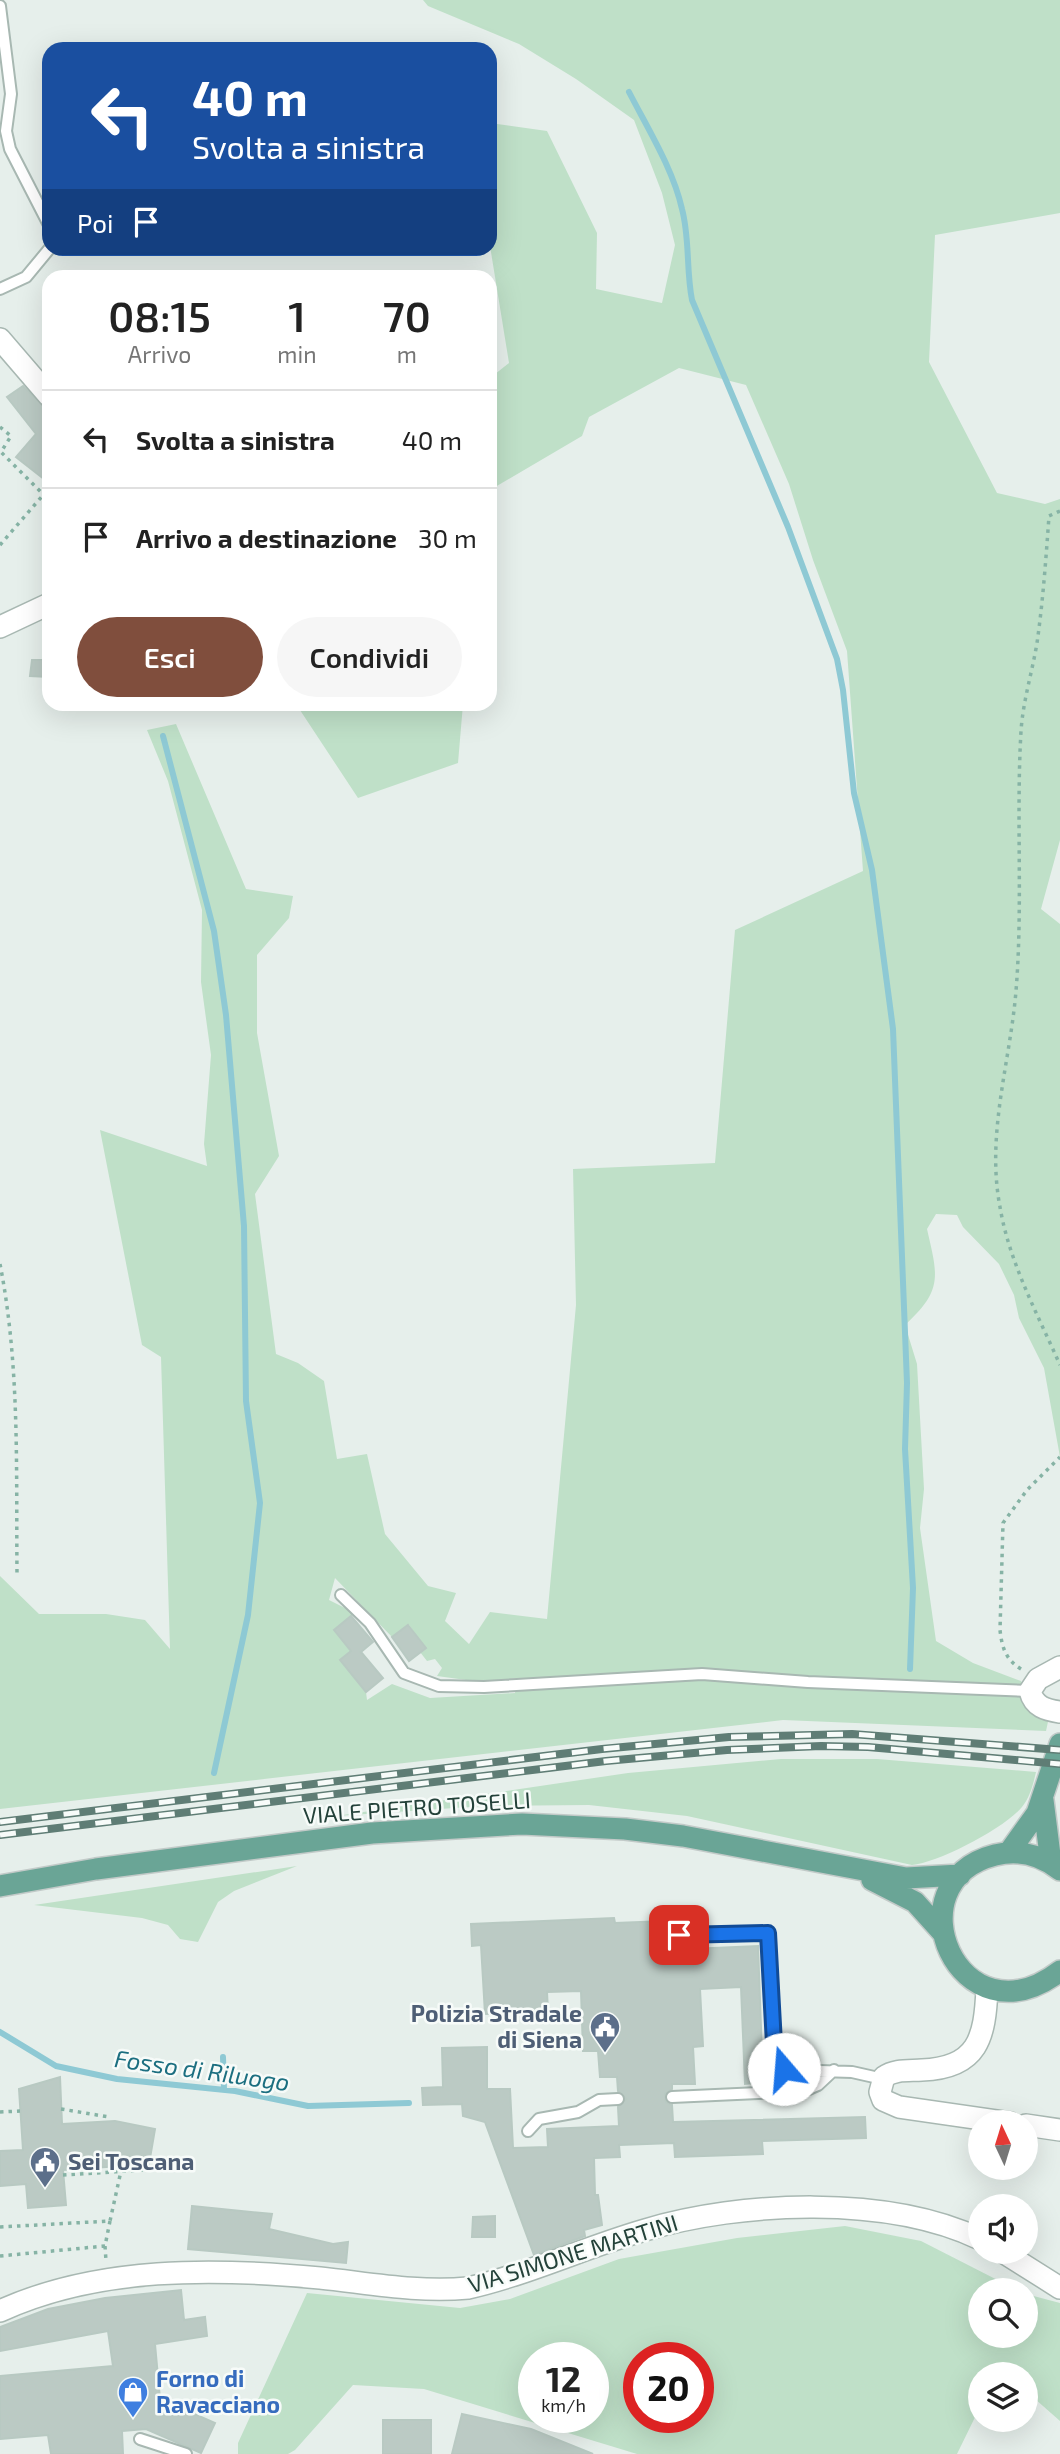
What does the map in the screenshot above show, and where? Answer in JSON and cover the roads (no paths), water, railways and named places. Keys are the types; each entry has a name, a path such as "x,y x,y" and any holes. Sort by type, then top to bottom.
{"main road":[{"path":"1009,1852 1020,1839 1043,1798 1060,1744"},
{"path":"1043,1798 1056,1866"},
{"name":"VIALE PIETRO TOSELLI","path":"0,1886 96,1868 372,1833 522,1824 587,1826 669,1834 905,1878 960,1875 977,1861 1009,1852 1031,1854 1056,1866"},
{"name":"VIALE PIETRO TOSELLI","path":"838,1865 907,1897 922,1907 942,1932 955,1963 970,1979 987,1988"},
{"path":"942,1932 946,1899 960,1875"},
{"path":"987,1988 1012,1992 1025,1989 1060,1971"}],"street":[{"path":"0,338 42,388"},
{"path":"0,627 42,607"},
{"path":"1053,1711 1037,1704 1034,1685 1060,1667"},
{"path":"968,2117 893,2105 881,2096 880,2087 883,2079 895,2071 945,2068 968,2057 979,2039 987,1988"},
{"path":"1038,2127 1060,2130"},
{"name":"VIA SIMONE MARTINI","path":"0,2311 32,2298 76,2288 202,2271 270,2273 439,2290 468,2288 665,2225 705,2216 771,2210 830,2209 895,2215 937,2223 968,2235"},
{"path":"1022,2264 1060,2288"}],"lane":[{"path":"0,6 11,94 6,131 10,149 42,211"},
{"path":"0,289 26,277 45,256"},
{"path":"341,1595 370,1623 404,1673 439,1686 511,1685 634,1675 702,1674 808,1682 1034,1685"},
{"path":"679,1935 768,1933 775,2062 789,2070 834,2070 883,2079"},
{"path":"672,2097 804,2091 818,2085 834,2070"},
{"path":"528,2132 539,2119 578,2112 598,2100 618,2099"},
{"path":"140,2439 186,2454"}],"waterway":[{"path":"629,92 673,179 684,220 692,300 788,527 837,659 843,690 854,793 872,870 893,1029 907,1383 905,1449 913,1588 910,1669"},
{"path":"163,736 214,931 226,1015 244,1226 246,1401 260,1503 248,1615 214,1773"},
{"name":"Fosso di Riluogo","path":"0,2032 56,2066 117,2079 235,2091 308,2106 409,2103"},
{"path":"223,2057 224,2090"}],"railway":[{"path":"0,1822 602,1749 729,1737 852,1734 1060,1750"},
{"path":"0,1835 606,1761 727,1750 868,1747 1060,1764"}],"place":[{"name":"Polizia Stradale di Siena","path":"605,2054"},
{"name":"Sei Toscana","path":"45,2189"},
{"name":"Forno di Ravacciano","path":"133,2419"}]}
